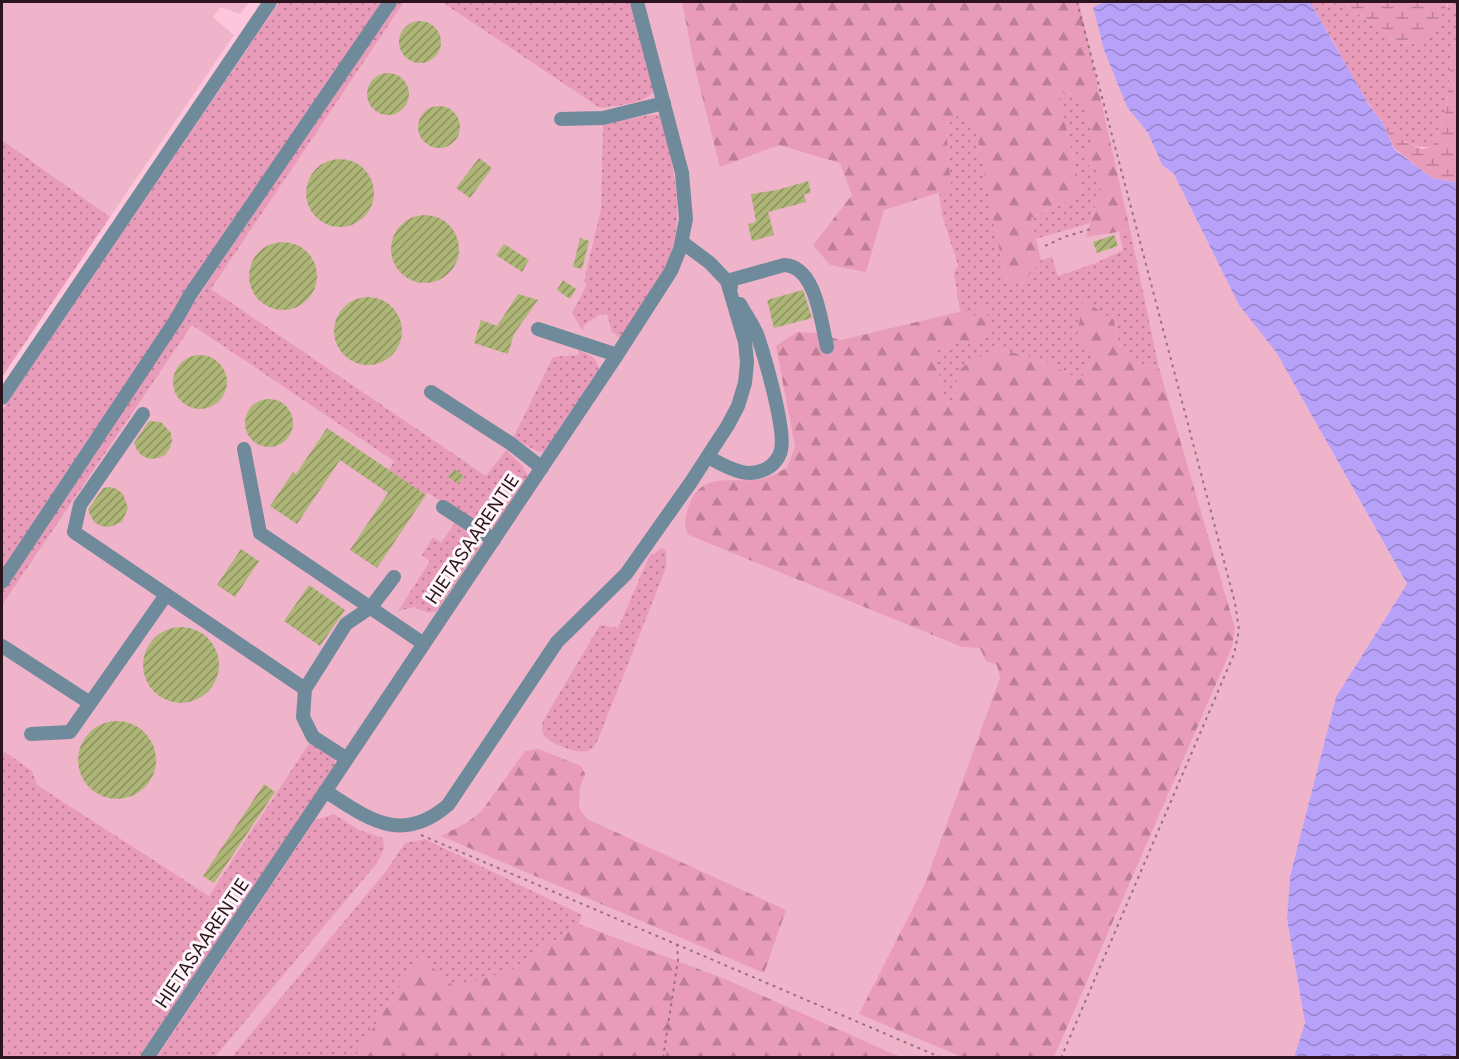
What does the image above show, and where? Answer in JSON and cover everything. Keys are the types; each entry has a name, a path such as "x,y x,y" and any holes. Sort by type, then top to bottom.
{"street":[{"path":"2,398 270,2"},
{"path":"2,582 190,295 390,2"},
{"name":"HIETASAARENTIE","path":"147,1058 617,356 664,285 674,264 682,242 686,219 685,188 637,2"},
{"path":"561,120 603,118 664,103"},
{"path":"682,242 710,263 727,281 757,335 770,381 782,441 781,452 777,460 757,473 731,470 708,457"},
{"path":"727,281 784,265 793,265 803,273 814,292 827,347"},
{"path":"325,791 363,816 387,824 418,823 433,817 448,805 557,642 626,574 708,457 738,406 745,383 747,362 745,342 727,281"},
{"path":"538,329 617,356"},
{"path":"431,392 510,443 542,468"},
{"path":"143,414 80,505 74,532 305,690"},
{"path":"244,449 260,532 424,644"},
{"path":"443,507 494,540"},
{"path":"347,759 313,737 303,717 305,690 346,624 371,607 394,577"},
{"path":"31,734 70,732 166,595"},
{"path":"2,646 90,703"}],"path":[{"path":"1061,1058 1234,654 1239,630 1235,603 1077,2"},
{"path":"1045,246 1064,237 1094,228"},
{"path":"421,835 942,1058"},
{"path":"663,1058 678,960 677,944"}],"shaded area":[{"path":"2,2 249,2 240,14 221,7 213,17 234,35 110,217 2,140"},
{"path":"353,2 1105,2 1093,7 1104,50 1127,107 1148,133 1162,165 1174,174 1239,305 1276,352 1407,585 1336,697 1290,875 1287,919 1305,1023 1294,1057 2,1058 2,535"}],"green space":[{"path":"279,2 385,2 2,577 2,410"},
{"path":"396,2 404,2 211,289 486,476 506,450 522,465 528,476 494,527 481,526 428,493 426,495 389,470 394,461 192,325 2,605 2,589"},
{"path":"442,2 631,2 654,92 636,102 600,108"},
{"path":"682,2 1079,2 1130,230 1086,237 1101,187 1097,171 1086,163 1086,149 1094,140 1081,94 1058,93 1082,194 1031,218 1041,260 1023,283 1005,278 976,130 958,115 946,126 951,189 884,210 866,272 830,265 813,245 852,195 840,163 779,145 720,167 694,64"},
{"path":"1310,2 1343,2 1370,23 1386,31 1395,43 1418,42 1448,2 1457,2 1457,35 1452,52 1446,110 1433,146 1418,146 1403,140 1376,113"},
{"path":"1343,2 1448,2 1436,29 1418,42 1395,43 1386,31 1370,23"},
{"path":"1457,35 1457,180 1454,182 1432,178 1394,148 1383,123 1405,142 1422,149 1433,146 1446,110 1452,52"},
{"path":"1058,93 1081,94 1094,140 1101,187 1090,223 1036,239 1031,218 1082,194"},
{"path":"661,115 677,197 675,236 670,256 661,276 620,338 612,332 607,314 599,315 584,325 583,331 572,313 587,284 584,281 601,209 603,124"},
{"path":"958,115 976,129 1005,278 1023,283 1041,260 1052,257 1058,276 1096,263 1123,250 1119,232 1130,230 1159,368 1137,363 1118,341 1114,319 1080,380 1044,361 1000,349 967,363 958,372 956,402 947,404 932,351 963,340 978,347 979,305 975,317 967,310 960,312 954,273 958,265 942,215 939,193 951,189 946,126"},
{"path":"2,140 110,217 2,377"},
{"path":"1083,300 1114,320 1118,341 1137,363 1159,368 1235,628 1232,647 1054,1057 962,1057 859,1014 924,886 1000,678 997,665 986,661 980,648 962,647 689,535 685,519 694,495 701,487 721,481 766,478 787,468 795,447 776,346 797,332 816,333 841,340 967,310 975,316 979,305 987,311 989,334 978,347 963,340 932,351 947,404 956,402 958,372 967,363 1000,349 1044,361 1080,380 1095,356 1077,337"},
{"path":"579,351 593,357 599,371 546,450 539,452 513,438 553,357 578,355"},
{"path":"457,520 481,539 481,544 437,611 428,613 414,607 398,611 430,561 422,555 433,537 441,543"},
{"path":"662,548 666,552 666,568 597,742 590,750 579,751 552,742 543,733 543,721 600,625 618,628 649,557"},
{"path":"310,742 335,758 335,765 139,1057 2,1057 2,750 32,771 37,785 209,896"},
{"path":"539,749 581,766 585,774 580,787 579,808 587,819 786,910 764,973 441,836 481,812 525,751"},
{"path":"334,814 359,830 383,838 384,849 377,863 215,1057 157,1057 315,820"},
{"path":"425,839 582,915 579,924 510,971 454,988 419,955 355,1057 231,1058 386,871 405,843"},
{"path":"579,924 725,979 900,1057 355,1057 419,955 454,987 510,971"}],"water":[{"path":"1105,2 1310,2 1369,105 1383,123 1394,149 1432,178 1454,182 1457,180 1457,1057 1294,1057 1305,1023 1287,919 1290,876 1336,697 1407,584 1276,352 1239,305 1174,174 1162,165 1148,133 1127,107 1104,50 1093,7"}],"building":[{"path":"420,21 435,27 441,42 435,57 420,63 405,57 399,42 405,27"},
{"path":"388,73 403,79 409,94 403,109 388,115 373,109 367,94 373,79"},
{"path":"439,106 454,112 460,127 454,142 439,148 424,142 418,127 424,112"},
{"path":"479,158 492,168 470,198 456,188"},
{"path":"340,159 353,161 364,169 372,180 374,193 372,206 364,217 353,225 340,227 327,225 316,217 308,206 306,193 308,180 316,169 327,161"},
{"path":"808,181 811,193 804,194 806,202 768,212 774,235 752,241 748,224 756,222 751,194 777,190"},
{"path":"425,215 438,217 449,225 457,236 459,249 457,262 449,273 438,281 425,283 412,281 401,273 393,262 391,249 393,236 401,225 412,217"},
{"path":"1114,235 1118,246 1097,253 1093,242"},
{"path":"580,238 589,241 582,269 573,267"},
{"path":"283,242 296,244 307,252 315,263 317,276 315,289 307,300 296,308 283,310 270,308 259,300 251,289 249,276 251,263 259,252 270,244"},
{"path":"504,244 529,260 522,272 496,255"},
{"path":"563,280 576,289 570,299 557,290"},
{"path":"803,290 812,318 774,328 767,300"},
{"path":"518,294 538,300 514,334 508,354 474,343 481,320 497,326"},
{"path":"368,297 381,300 392,307 399,318 402,331 399,344 392,355 381,362 368,365 355,362 344,355 337,344 334,331 337,318 344,307 355,300"},
{"path":"195,355 205,355 215,359 223,367 227,382 223,397 215,405 205,409 195,409 185,405 177,397 173,387 173,377 177,367 185,359"},
{"path":"269,399 286,406 293,423 286,440 269,447 252,440 245,423 252,406"},
{"path":"149,421 161,422 171,433 170,448 165,455 158,458 150,459 142,456 134,443"},
{"path":"327,428 426,495 377,568 350,550 388,493 340,460 297,524 270,506 293,472 296,474"},
{"path":"454,469 464,476 458,484 448,477"},
{"path":"110,487 123,494 128,508 122,522 109,527 101,526 94,522 88,510 103,488"},
{"path":"241,549 259,561 235,597 217,585"},
{"path":"309,585 345,610 320,646 284,621"},
{"path":"181,627 196,630 208,638 216,650 219,665 216,680 208,692 196,700 181,703 166,700 154,692 146,680 143,665 146,650 154,638 166,630"},
{"path":"117,721 132,724 145,732 153,745 156,760 153,775 145,788 132,796 117,799 102,796 89,788 81,775 78,760 81,745 89,732 102,724"},
{"path":"264,784 275,792 214,883 203,876"}]}
